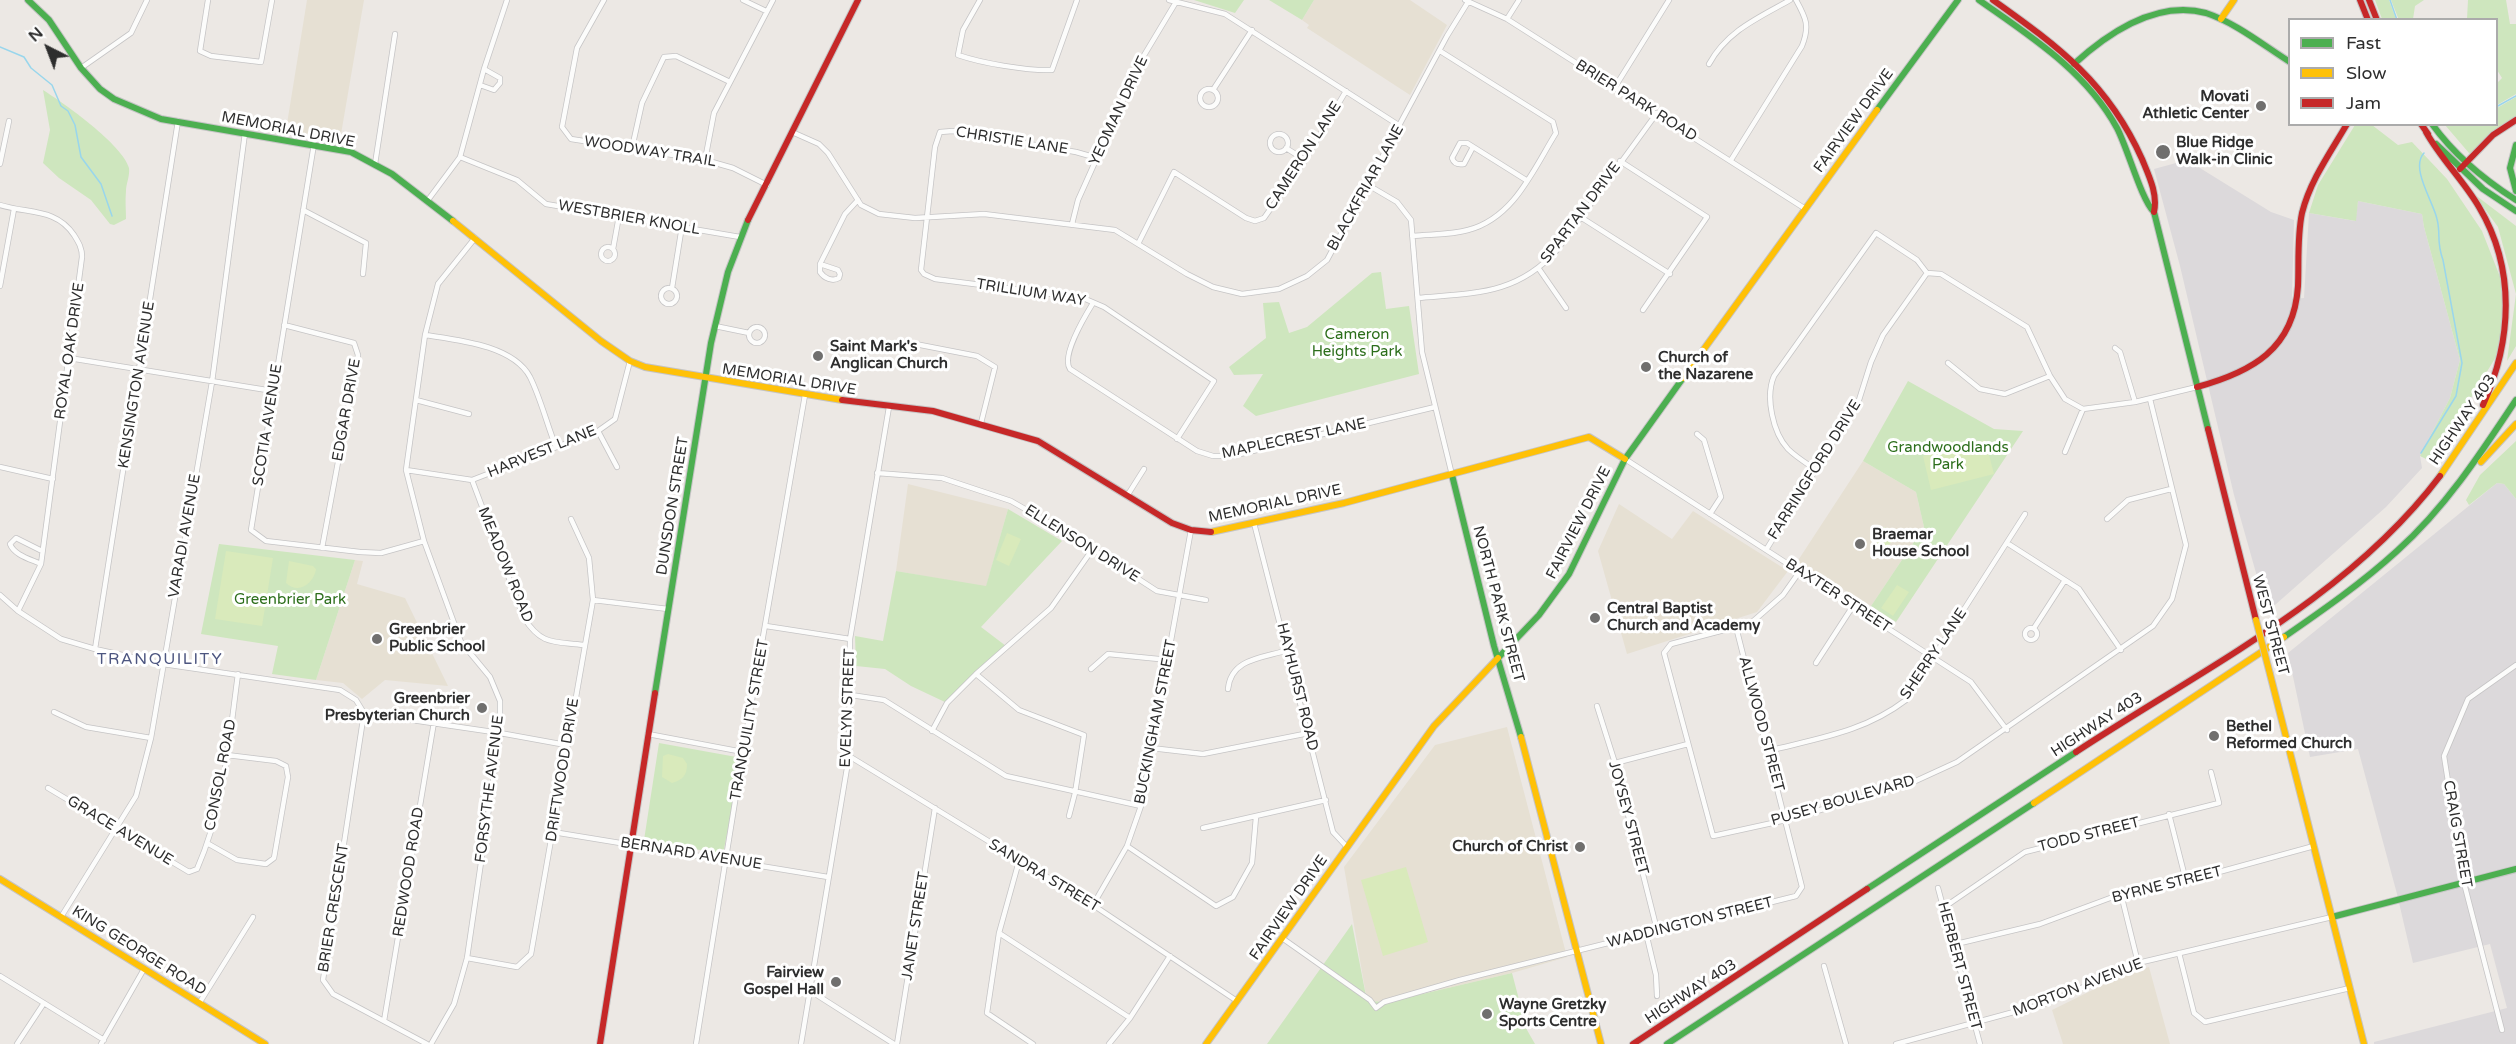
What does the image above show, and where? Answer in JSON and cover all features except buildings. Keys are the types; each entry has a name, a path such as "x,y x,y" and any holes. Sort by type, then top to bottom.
{"main road":[{"name":"MEMORIAL DRIVE","path":"28,0 49,20 81,68 100,89 114,99 142,113 351,152 375,164 428,200 601,341 630,361 645,367 706,378 805,395 933,411 981,423 1038,441 1172,523 1191,530 1213,532 1254,523 1452,475 1589,437 1625,459"},
{"name":"DUNSDON STREET","path":"600,1044 668,609 715,326 727,271 740,237 858,0"},
{"name":"FAIRVIEW DRIVE","path":"1206,1044 1434,726 1539,615 1569,574 1625,459 1804,208 1958,0"},
{"name":"WEST STREET","path":"1979,0 2069,68 2110,115 2131,158 2148,206 2154,212"},
{"name":"WEST STREET","path":"1994,0 2076,62 2112,104 2138,148 2151,180 2156,204 2154,212 2197,387 2364,1044"},
{"path":"2226,0 2226,9"},
{"path":"2221,19 2234,0"},
{"path":"2360,0 2367,18"},
{"path":"2369,0 2376,18"},
{"path":"2069,68 2108,34 2148,14 2170,10 2195,10 2208,13 2288,61"},
{"path":"2028,35 2034,29"},
{"path":"2463,167 2493,135 2516,120"},
{"path":"2197,387 2234,376 2256,366 2277,347 2288,328 2297,296 2301,217 2305,201 2310,187 2346,126"},
{"path":"2422,126 2437,153 2480,207 2494,231 2507,264 2512,291 2510,333 2504,358 2487,399 2462,439 2458,452"},
{"path":"2433,126 2463,167 2516,200"},
{"path":"2426,132 2483,189 2516,211"},
{"path":"2516,145 2510,172 2516,191"},
{"name":"HIGHWAY 403","path":"1633,1044 2126,719 2300,608 2379,544 2410,513 2458,452 2516,363"},
{"name":"HIGHWAY 403","path":"1667,1044 2262,653 2343,597 2399,550 2433,514 2463,478 2500,427 2516,400"},
{"path":"2463,478 2475,469 2516,424"},
{"name":"NORTH PARK STREET","path":"1452,475 1497,658 1511,700 1601,1044"},
{"path":"2332,916 2516,869"},
{"name":"KING GEORGE ROAD","path":"0,879 266,1044"}],"street":[{"path":"81,68 131,33 147,0"},
{"path":"208,0 200,51 211,56 261,62 272,0"},
{"path":"428,200 460,157 484,69 507,0"},
{"name":"WOODWAY TRAIL","path":"604,0 577,48 562,127 571,139 705,160 733,168 767,185"},
{"path":"743,0 766,11"},
{"path":"705,160 714,113 773,0"},
{"path":"980,0 963,30 958,55 1039,71 1052,70 1077,0"},
{"path":"1169,0 1225,14 1400,126"},
{"path":"1507,19 1519,0"},
{"path":"1615,87 1669,0"},
{"path":"1709,64 1730,36 1790,0"},
{"path":"1731,160 1802,46 1807,33 1807,23 1796,0"},
{"name":"BLACKFRIAR LANE","path":"792,132 819,144 828,153 866,210 879,214 915,218 984,214 1115,230 1187,274 1213,287 1242,294 1279,289 1307,276 1327,260 1466,1"},
{"name":"BRIER PARK ROAD","path":"1466,1 1507,19 1804,208"},
{"name":"YEOMAN DRIVE","path":"1072,224 1078,200 1140,62 1176,2"},
{"path":"1213,90 1252,30"},
{"path":"375,164 395,34"},
{"path":"1412,236 1466,231 1490,222 1508,207 1556,133 1555,125 1440,51"},
{"path":"632,148 642,103 664,57 676,56 730,82"},
{"path":"480,86 494,90 500,83 500,78 484,69"},
{"name":"CAMERON LANE","path":"1138,243 1174,172 1246,218 1255,220 1267,214 1305,160 1346,91"},
{"name":"SPARTAN DRIVE","path":"1418,298 1495,290 1539,269 1582,218 1620,161 1657,113"},
{"path":"0,164 9,121"},
{"name":"KENSINGTON AVENUE","path":"95,649 178,121"},
{"name":"CHRISTIE LANE","path":"928,216 935,147 940,132 953,131 1076,152 1097,158"},
{"name":"VARADI AVENUE","path":"61,917 136,796 151,738 212,382 245,133"},
{"path":"1473,147 1464,164 1459,165 1453,162 1452,158 1460,143 1467,142 1526,180"},
{"name":"SCOTIA AVENUE","path":"314,144 251,530 266,541 381,553 424,541"},
{"path":"1286,148 1305,160"},
{"name":"WESTBRIER KNOLL","path":"460,157 516,180 546,204 740,237"},
{"path":"1620,161 1707,217 1670,274 1643,310"},
{"name":"NORTH PARK STREET","path":"1368,185 1397,202 1411,220 1422,352 1452,475"},
{"path":"820,264 838,270 839,278 834,280 825,277 820,272 820,264 845,214 858,200"},
{"name":"ROYAL OAK DRIVE","path":"0,205 56,216 68,227 82,247 40,564 18,611"},
{"path":"0,286 14,209"},
{"path":"303,210 366,243 363,274"},
{"path":"613,249 619,216"},
{"name":"TRILLIUM WAY","path":"928,216 921,266 924,274 929,277 1083,298 1104,308 1214,381 1177,439"},
{"path":"1582,218 1670,274"},
{"path":"672,288 682,226"},
{"path":"1815,469 1792,454 1781,439 1769,392 1774,376 1876,233 1917,260 1927,273 1941,274 2027,327 2050,376 2065,399 2083,409 2135,402 2197,387"},
{"name":"FORSYTHE AVENUE","path":"429,1044 454,1004 467,958 500,733 500,701 490,677 461,642 424,541 406,470 425,335 438,284 475,238"},
{"path":"1539,269 1566,308"},
{"name":"FARRINGFORD DRIVE","path":"1766,550 1859,400 1882,335 1927,273"},
{"name":"MAPLECREST LANE","path":"1093,303 1068,354 1067,365 1074,373 1177,439 1207,455 1226,457 1435,407"},
{"name":"EDGAR DRIVE","path":"284,325 354,343 358,355 322,548"},
{"path":"715,326 749,333"},
{"path":"425,335 479,342 518,363 530,375 556,447"},
{"path":"905,342 977,356 995,367 981,423"},
{"path":"2115,348 2120,352 2135,402"},
{"path":"69,358 273,391"},
{"name":"HARVEST LANE","path":"406,470 472,480 598,431 615,420 630,361"},
{"path":"1948,363 1980,389 2004,394 2050,376"},
{"name":"TRANQUILITY STREET","path":"696,1044 743,752 805,395"},
{"name":"PUSEY BOULEVARD","path":"1800,571 1773,606 1751,623 1671,644 1664,653 1713,836 1786,820 1909,784 1957,762 2007,730 2153,626 2172,599 2186,544 2150,399"},
{"path":"416,400 469,414"},
{"name":"EVELYN STREET","path":"801,1044 849,756 850,639 889,407"},
{"path":"2065,452 2083,409"},
{"path":"598,431 617,467"},
{"path":"1697,434 1704,440 1721,497 1710,514"},
{"name":"BAXTER STREET","path":"1625,459 1852,606 1934,656 1971,682 2007,730"},
{"path":"0,467 53,479"},
{"path":"1126,496 1144,469"},
{"name":"ELLENSON DRIVE","path":"877,473 942,478 1011,501 1069,534 1157,591 1206,600"},
{"name":"MEADOW ROAD","path":"472,480 524,618 531,629 543,640 584,645"},
{"path":"2106,519 2128,500 2171,489"},
{"name":"SHERRY LANE","path":"1768,751 1858,728 1888,713 1906,700 2025,514"},
{"name":"DRIFTWOOD DRIVE","path":"467,958 517,967 531,954 593,600 589,558 571,519"},
{"name":"HAYHURST ROAD","path":"1254,523 1333,832 1347,846"},
{"name":"BUCKINGHAM STREET","path":"1093,905 1127,846 1141,806 1191,530"},
{"path":"40,564 18,554 10,544 16,538 21,539 42,551"},
{"path":"2007,543 2079,590 2121,650"},
{"path":"932,731 947,703 976,674 1051,608 1092,550"},
{"path":"2034,628 2065,580"},
{"path":"0,596 18,611 61,639 95,649 164,664 340,690 356,700 364,713 434,722 566,745"},
{"path":"593,600 668,609"},
{"path":"1816,663 1852,606"},
{"path":"766,626 850,639"},
{"name":"ALLWOOD STREET","path":"1736,627 1786,820 1802,886 1801,891"},
{"path":"1228,689 1229,676 1239,665 1288,650"},
{"path":"1091,669 1108,654 1168,660"},
{"name":"CRAIG STREET","path":"2502,1029 2464,883 2444,756 2468,699 2516,664"},
{"name":"CONSOL ROAD","path":"192,872 197,869 212,831 227,755 238,674"},
{"path":"976,674 1019,710 1084,735 1069,816"},
{"path":"851,695 884,700 1006,776 1141,806"},
{"name":"JOYSEY STREET","path":"1597,706 1615,763 1657,930"},
{"path":"54,712 86,727 151,738"},
{"name":"BRIER CRESCENT","path":"364,713 323,980 333,994 429,1044"},
{"name":"REDWOOD ROAD","path":"384,1021 434,722"},
{"path":"1152,748 1203,754 1309,733"},
{"path":"648,734 743,752"},
{"path":"1615,763 1688,744"},
{"path":"207,843 237,860 266,864 274,858 277,846 288,777 286,766 276,760 227,755"},
{"name":"SANDRA STREET","path":"849,756 1093,905 1237,1001"},
{"name":"TODD STREET","path":"1943,908 2025,852 2218,802 2211,771"},
{"name":"GRACE AVENUE","path":"48,788 192,872"},
{"path":"1203,828 1326,800"},
{"name":"JANET STREET","path":"896,1044 935,808"},
{"path":"2169,814 2186,881"},
{"path":"1127,846 1216,906 1233,897 1252,863 1256,817"},
{"name":"BERNARD AVENUE","path":"553,832 828,877"},
{"name":"BYRNE STREET","path":"1952,945 2040,924 2121,894 2186,881 2314,846"},
{"path":"1019,861 999,933 987,1013 1034,1044"},
{"name":"HERBERT STREET","path":"1938,888 1980,1044"},
{"name":"WADDINGTON STREET","path":"1282,938 1370,1000 1376,1008 1384,1002 1460,981 1791,897 1801,891"},
{"path":"2121,894 2138,963"},
{"name":"MORTON AVENUE","path":"1896,1044 2047,1003 2138,963 2332,916"},
{"path":"200,1002 253,917"},
{"path":"999,933 1130,1018"},
{"path":"1646,933 1656,975 1657,996"},
{"path":"2178,953 2194,1012 2205,1022 2350,988"},
{"path":"1109,1044 1130,1018 1170,956"},
{"path":"1824,966 1845,1044"},
{"path":"0,976 102,1042 144,969"},
{"path":"809,990 896,1044"},
{"path":"17,1044 44,1003"}],"shaded area":[{"path":"307,0 364,0 340,140 286,130"},
{"path":"1314,0 1410,0 1447,25 1410,95 1307,28 1309,25 1302,20"},
{"path":"2187,160 2271,212 2294,220 2292,299 2304,298 2309,213 2355,221 2358,201 2422,214 2460,360 2450,398 2420,456 2422,468 2386,507 2267,612 2234,495 2180,266 2154,169"},
{"name":"Braemar House School","path":"1863,461 1916,492 1924,527 1871,606 1797,562"},
{"path":"2497,483 2504,484 2516,499 2516,1044 2374,1044 2374,1042 2507,1008 2490,944 2413,963 2358,749 2310,757 2288,653"},
{"path":"908,484 1008,509 986,587 896,571"},
{"path":"1619,504 1672,539 1693,511 1788,571 1757,612 1627,654 1598,551"},
{"name":"Greenbrier Public School","path":"355,560 363,561 357,584 405,598 448,686 385,680 362,699 343,683 316,680"},
{"path":"1507,727 1567,957 1512,973 1388,1002 1367,1001 1344,867 1435,745"},
{"path":"2149,967 2170,1044 2063,1044 2052,1010 2125,974"}],"green space":[{"path":"1194,0 1244,0 1235,13"},
{"path":"1269,0 1314,0 1302,20"},
{"path":"2375,0 2389,0 2396,18 2382,18"},
{"path":"2391,0 2424,0 2415,6 2413,18 2398,18"},
{"path":"2468,0 2506,0 2510,24 2516,24 2516,94 2498,104 2498,82 2502,78 2498,72 2498,18 2467,18"},
{"path":"43,90 92,125 124,159 129,168 126,188 126,219 114,225 110,224 91,200 59,178 43,163 50,130"},
{"path":"2516,97 2516,117 2473,152 2469,153 2446,126 2498,126 2498,107"},
{"path":"2354,126 2373,126 2398,145 2412,142 2447,179 2482,231 2504,287 2505,342 2432,462 2420,456 2450,398 2460,360 2422,214 2358,201 2356,221 2309,213 2318,185"},
{"path":"2474,194 2516,226 2516,294 2498,227"},
{"name":"Cameron Heights Park","path":"1381,272 1386,309 1409,306 1419,374 1256,416 1243,406 1263,374 1234,375 1229,367 1266,338 1263,303 1279,302 1289,333 1307,327 1372,273"},
{"path":"2516,294 2516,346 2507,361"},
{"name":"Grandwoodlands Park","path":"1908,381 1994,429 2023,431 1896,622 1871,606 1924,527 1916,492 1863,461"},
{"path":"1985,440 1994,474 1931,490 1923,456"},
{"path":"2516,441 2516,499 2504,484 2497,483 2469,505 2466,500 2480,475"},
{"path":"1008,509 1062,541 981,627 1006,646 947,703 911,686 885,669 856,666 855,636 883,641 896,571 986,586"},
{"path":"1881,527 1893,529 1896,537 1884,550 1878,548 1876,532"},
{"path":"1007,533 1021,539 1009,566 996,560"},
{"name":"Greenbrier Park","path":"219,544 355,560 316,680 272,674 278,646 201,634"},
{"path":"226,551 273,558 262,626 215,619"},
{"path":"289,561 313,566 316,569 309,583 296,588 286,583"},
{"path":"1897,585 1909,592 1893,616 1881,608"},
{"path":"659,743 742,758 723,854 644,840"},
{"path":"668,754 683,758 687,764 684,777 672,783 662,777 663,756"},
{"path":"1406,867 1428,942 1383,956 1361,880"},
{"path":"1352,924 1367,1001 1388,1002 1512,973 1527,1030 1535,1044 1267,1044"}],"waterway":[{"path":"2390,0 2396,18"},
{"path":"0,47 24,57 31,68 52,85 61,106 68,111 75,125 81,157 101,184 112,216"},
{"path":"2498,106 2516,96"},
{"path":"2421,453 2456,396 2462,363 2440,248 2437,219 2421,176 2420,159 2424,153"}],"traffic: fast":[{"path":"28,0 49,20 81,68 100,89 114,99 161,119 351,152 392,174 453,221"},
{"path":"1877,110 1958,0"},
{"path":"1979,0 2056,56 2090,89 2117,128 2144,196 2154,212 2208,429"},
{"path":"2074,64 2102,41 2134,22 2169,11 2188,10 2206,13 2228,22 2288,61"},
{"path":"2434,126 2470,166 2516,200"},
{"path":"2436,144 2483,189 2516,211"},
{"path":"2516,145 2510,168 2516,191"},
{"path":"655,693 711,343 728,272 748,220"},
{"path":"1498,658 1539,615 1569,574 1625,459 1683,378"},
{"path":"2284,637 2384,563 2431,517 2461,479 2516,400"},
{"path":"1452,475 1494,646 1521,737"},
{"path":"1867,889 2076,752"},
{"path":"1667,1044 2034,803"},
{"path":"2332,917 2516,869"}],"traffic: slow":[{"path":"2221,19 2234,0"},
{"path":"1683,378 1877,110"},
{"path":"453,221 601,341 630,361 645,367 842,400"},
{"path":"2440,476 2516,363"},
{"path":"2481,462 2516,424"},
{"path":"1211,532 1344,503 1589,437 1625,459"},
{"path":"2256,620 2270,674"},
{"path":"2034,803 2284,637"},
{"path":"1206,1044 1434,726 1498,658"},
{"path":"2270,674 2364,1044"},
{"path":"1521,737 1601,1044"},
{"path":"0,879 265,1044"}],"traffic: jam":[{"path":"748,220 858,0"},
{"path":"1993,0 2039,34 2080,69 2114,109 2129,132 2142,159 2154,192 2154,212"},
{"path":"2360,0 2367,18"},
{"path":"2369,0 2376,18"},
{"path":"2460,169 2493,135 2516,120"},
{"path":"2197,387 2235,374 2252,365 2279,342 2295,308 2302,213 2315,178 2346,126"},
{"path":"2422,126 2428,134"},
{"path":"2426,132 2479,207 2491,231 2499,255 2506,305 2504,331 2493,381 2483,405"},
{"path":"842,400 933,411 1038,441 1172,523 1191,530 1211,532"},
{"path":"2208,429 2256,620"},
{"path":"2076,752 2222,661 2317,595 2362,559 2403,520 2440,476"},
{"path":"600,1044 655,693"},
{"path":"1633,1044 1867,889"}],"place":[{"name":"Movati Athletic Center","path":"2261,106"},
{"name":"Blue Ridge Walk-in Clinic","path":"2163,152"},
{"name":"Saint Mark's Anglican Church","path":"818,356"},
{"name":"Church of the Nazarene","path":"1646,367"},
{"name":"Braemar House School","path":"1860,544"},
{"name":"Central Baptist Church and Academy","path":"1595,618"},
{"name":"Greenbrier Public School","path":"377,639"},
{"name":"Greenbrier Presbyterian Church","path":"482,708"},
{"name":"Bethel Reformed Church","path":"2214,736"},
{"name":"Church of Christ","path":"1580,847"},
{"name":"Fairview Gospel Hall","path":"836,982"},
{"name":"Wayne Gretzky Sports Centre","path":"1487,1014"}],"district":[{"name":"TRANQUILITY","path":"160,660"}]}
